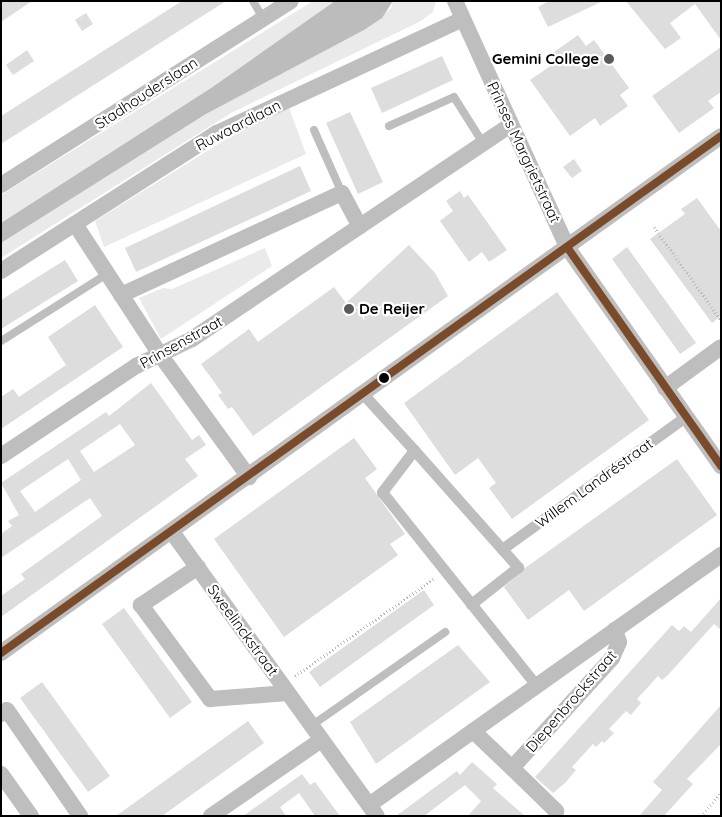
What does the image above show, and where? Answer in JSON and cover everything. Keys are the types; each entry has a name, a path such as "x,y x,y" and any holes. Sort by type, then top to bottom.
{"street":[{"name":"Stadhouderslaan","path":"1,185 290,1"},
{"name":"Prinses Margrietstraat","path":"455,1 568,247"},
{"name":"Ruwaardlaan","path":"1,271 217,132 462,18"},
{"name":"Prinsenstraat","path":"1,456 136,366 161,356 239,309 511,125"},
{"path":"1,653 364,395 721,136"},
{"path":"121,296 342,193 360,227"},
{"path":"75,224 161,356 249,477"},
{"path":"568,247 721,466"},
{"path":"665,388 721,347"},
{"path":"364,395 518,568 472,604"},
{"name":"Willem Landréstraat","path":"502,549 686,417"},
{"path":"414,450 382,492 537,686"},
{"name":"Sweelinckstraat","path":"172,532 373,811"},
{"name":"Diepenbrockstraat","path":"373,811 473,731 721,554"},
{"name":"Sweelinckstraat","path":"198,567 142,605 210,699 285,689"},
{"name":"Diepenbrockstraat","path":"512,768 612,658 619,642 615,630"},
{"path":"1,714 6,710 80,816"},
{"path":"473,731 556,811"},
{"path":"210,816 321,740"},
{"path":"1,774 31,816"}],"lane":[{"path":"252,1 263,18"},
{"path":"389,126 454,97 483,143"},
{"path":"314,130 342,193"},
{"path":"1,341 107,274"},
{"path":"311,726 444,632"}],"path":[{"path":"654,226 721,320"},
{"path":"285,689 445,571"},
{"path":"701,816 721,793"}],"shaded area":[{"path":"313,1 335,1 211,88 1,223 1,195"},
{"path":"335,1 393,1 382,18 364,30 206,114 1,243 1,223 211,88"},
{"path":"393,1 436,1 433,12 421,21 231,113 1,258 1,243 206,114 364,30 391,8"},
{"path":"289,108 306,154 104,247 95,221 236,133"},
{"path":"265,248 272,266 161,339 139,298 163,288 172,289"}],"building":[{"path":"1,1 32,1 1,22"},
{"path":"182,1 226,1 1,144 1,116"},
{"path":"549,1 603,1 548,27 538,7"},
{"path":"626,1 721,1 721,40 695,4 670,23 681,38 665,49"},
{"path":"86,13 93,24 82,31 75,20"},
{"path":"578,35 586,46 594,40 629,88 620,95 628,106 600,126 595,118 570,136 530,80 555,63 550,55"},
{"path":"721,47 721,92 708,101 714,108 679,133 652,96"},
{"path":"27,50 34,61 13,75 6,65"},
{"path":"442,56 453,80 382,113 371,88"},
{"path":"350,112 383,182 358,194 326,123"},
{"path":"574,159 582,171 572,178 563,167"},
{"path":"300,166 311,191 136,272 125,248"},
{"path":"460,191 464,198 468,195 507,250 489,262 482,252 469,262 440,221 453,211 446,201"},
{"path":"697,198 721,231 721,316 712,323 650,239 685,214 681,209"},
{"path":"409,245 435,273 448,296 253,436 232,407 228,409 218,395 222,393 201,364 249,329 258,342 334,287 346,303"},
{"path":"627,247 696,343 680,354 612,259"},
{"path":"65,260 78,281 1,329 1,300"},
{"path":"557,292 649,420 512,519 489,488 496,483 478,458 455,475 404,403"},
{"path":"95,305 123,347 1,429 1,397 13,389 19,397 66,365 48,337"},
{"path":"151,383 192,440 199,435 206,445 185,459 198,476 1,617 1,596 25,579 21,574 102,516 90,498 1,558 1,534 12,526 8,521 19,515 1,483 106,412 109,416","holes":["120,424 135,445 94,472 80,451","68,459 81,480 35,512 20,491"]},
{"path":"354,438 377,469 365,478 405,534 390,544 398,555 284,637 214,539"},
{"path":"677,459 717,515 584,611 569,590 528,620 504,587 525,568"},
{"path":"424,590 434,605 320,687 309,672"},
{"path":"721,598 721,630 714,624 668,675 662,680 658,676 637,699 641,703 631,715 626,711 609,729 614,733 604,743 602,741 596,747 593,744 572,767 576,770 565,783 553,793 535,777 672,625 679,631 684,626 691,632"},
{"path":"124,608 192,702 170,718 102,624"},
{"path":"458,645 490,682 376,764 350,722"},
{"path":"42,682 110,776 88,792 20,698"},
{"path":"721,705 721,744 687,779 693,784 664,816 639,816 662,790 653,782"},
{"path":"248,721 264,743 162,816 116,816"},
{"path":"472,762 497,784 493,788 525,816 468,816 481,801 465,785 424,816 396,816 457,771 460,775"},
{"path":"302,774 310,785 315,782 340,816 315,816 299,793 280,807 286,816 243,816"}],"transit line":[{"path":"1,653 721,136"},
{"path":"567,247 721,466"}],"place":[{"name":"Gemini College","path":"609,59"},
{"name":"De Reijer","path":"349,309"}]}
